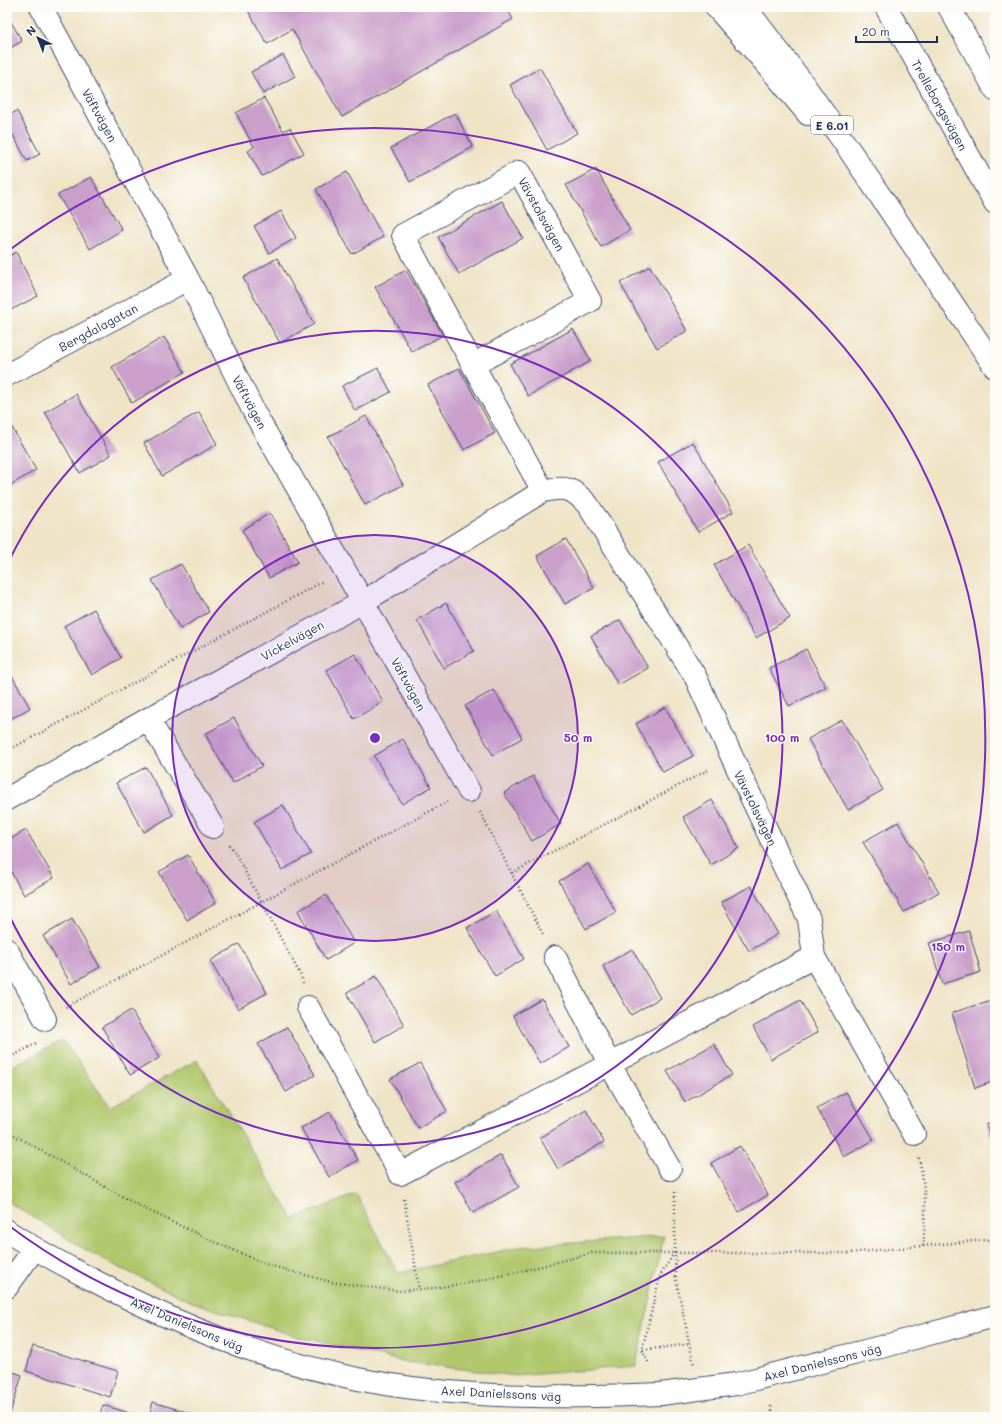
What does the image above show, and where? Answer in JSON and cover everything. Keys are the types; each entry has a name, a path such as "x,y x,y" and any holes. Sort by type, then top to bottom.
{"main road":[{"name":"Väftvägen","path":"41,7 188,279 255,414 345,570 469,791"},
{"path":"716,7 809,114 914,246"},
{"name":"E 6.01","path":"745,7 802,82 995,367"},
{"name":"Trelleborgsvägen","path":"886,7 995,203"},
{"path":"950,7 995,89"},
{"name":"Vävstolsvägen","path":"473,365 590,301 519,172 403,235 473,365 543,491"},
{"name":"Bergdalagatan","path":"7,375 188,279"},
{"name":"Vickelvägen","path":"7,799 148,719 363,602 543,491 560,488 576,492"},
{"name":"Vävstolsvägen","path":"576,492 588,505 695,676 809,919 814,957 914,1134"},
{"path":"148,719 213,827"},
{"path":"7,950 45,1018"},
{"path":"555,957 610,1065 670,1169"},
{"path":"308,1007 400,1174 814,957"},
{"name":"Axel Danielssons väg","path":"7,1231 34,1249 128,1299 207,1334 254,1351 358,1379 473,1394 595,1396 661,1394 736,1384 995,1316"},
{"path":"7,1287 34,1249"}],"path":[{"path":"7,751 231,629 345,570"},
{"path":"512,873 732,757"},
{"path":"7,1058 41,1041 45,1018 469,791 555,957"},
{"path":"213,827 234,849 301,976 308,1007"},
{"path":"7,1131 139,1206 268,1266 331,1282 399,1291 469,1283 592,1253 848,1253 995,1239"},
{"path":"914,1134 922,1168 925,1192 926,1221 922,1247"},
{"path":"670,1169 675,1192 676,1279 696,1373"},
{"path":"400,1174 419,1289"},
{"path":"648,1362 642,1350 660,1276 675,1252"},
{"path":"642,1350 690,1344"},
{"path":"770,1406 774,1417"}],"green space":[{"path":"63,1040 110,1107 197,1060 293,1219 356,1194 398,1273 519,1247 664,1236 636,1366 516,1376 406,1362 298,1337 192,1302 99,1258 7,1201 7,1069"}],"building":[{"path":"246,7 506,7 513,19 342,117 292,29 267,44"},
{"path":"7,15 22,41 7,50"},
{"path":"283,55 295,76 263,94 251,72"},
{"path":"540,68 577,133 547,150 510,85"},
{"path":"264,98 283,131 290,128 304,153 262,176 248,151 254,147 236,113"},
{"path":"17,111 40,154 27,161 13,135 7,138 7,116"},
{"path":"455,113 473,147 410,182 391,148"},
{"path":"596,169 630,230 601,247 566,185"},
{"path":"347,172 383,237 352,254 316,189"},
{"path":"91,177 122,230 90,249 58,195"},
{"path":"502,201 523,238 459,274 438,237"},
{"path":"281,211 296,238 269,253 254,226"},
{"path":"16,252 38,296 7,312 7,257"},
{"path":"277,258 314,324 280,343 243,278"},
{"path":"650,266 687,331 657,348 620,283"},
{"path":"406,270 443,335 412,352 375,287"},
{"path":"573,329 591,361 528,396 510,364"},
{"path":"164,337 185,372 132,403 112,367"},
{"path":"378,368 391,392 355,411 342,386"},
{"path":"459,368 495,433 464,450 428,385"},
{"path":"76,394 111,455 80,473 45,412"},
{"path":"199,412 217,444 162,476 144,443"},
{"path":"366,416 403,485 365,505 328,437"},
{"path":"10,424 36,470 7,487 7,425"},
{"path":"693,442 733,512 698,532 658,462"},
{"path":"270,513 298,562 269,578 242,530"},
{"path":"566,539 594,588 565,604 537,556"},
{"path":"748,545 790,618 756,638 714,565"},
{"path":"181,564 209,612 180,629 152,580"},
{"path":"446,603 474,651 444,668 417,620"},
{"path":"94,609 121,658 92,675 64,626"},
{"path":"620,620 648,668 618,685 591,636"},
{"path":"806,649 826,687 789,706 769,668"},
{"path":"355,654 383,702 354,719 326,670"},
{"path":"7,667 30,708 7,721"},
{"path":"494,690 522,738 493,755 465,706"},
{"path":"665,707 693,756 663,772 636,724"},
{"path":"234,718 262,766 233,783 205,734"},
{"path":"842,720 883,790 848,810 808,739"},
{"path":"403,739 431,787 402,804 374,756"},
{"path":"146,767 173,815 144,832 116,783"},
{"path":"533,776 561,824 532,841 504,793"},
{"path":"712,800 739,848 711,865 683,817"},
{"path":"283,805 311,854 282,870 254,822"},
{"path":"898,822 939,892 904,912 863,842"},
{"path":"26,830 54,878 24,895 7,865 7,841"},
{"path":"188,855 216,903 187,920 159,872"},
{"path":"588,864 616,912 586,929 559,881"},
{"path":"751,886 778,934 749,951 721,902"},
{"path":"326,895 354,943 326,960 298,911"},
{"path":"496,911 524,959 495,976 467,928"},
{"path":"72,919 100,967 71,984 43,936"},
{"path":"969,931 981,972 942,984 929,943"},
{"path":"239,944 267,993 238,1009 210,961"},
{"path":"632,949 660,998 631,1015 603,966"},
{"path":"376,976 404,1025 375,1042 347,993"},
{"path":"542,999 569,1047 540,1064 513,1016"},
{"path":"800,1000 818,1032 771,1059 753,1027"},
{"path":"991,1000 995,1013 995,1081 975,1088 952,1013"},
{"path":"131,1010 159,1058 130,1075 102,1027"},
{"path":"287,1027 315,1075 286,1092 258,1044"},
{"path":"714,1044 732,1075 685,1102 667,1071"},
{"path":"420,1063 447,1111 418,1128 390,1079"},
{"path":"846,1092 874,1140 844,1157 817,1108"},
{"path":"586,1110 604,1142 558,1169 540,1138"},
{"path":"330,1112 358,1160 329,1177 301,1128"},
{"path":"995,1121 995,1147 986,1125"},
{"path":"740,1146 768,1195 739,1212 711,1163"},
{"path":"501,1155 519,1187 473,1213 455,1182"},
{"path":"33,1346 118,1371 110,1397 26,1371"},
{"path":"7,1370 22,1375 9,1417 7,1417"},
{"path":"153,1402 196,1415 196,1417 149,1417"},
{"path":"103,1405 129,1413 128,1417 99,1417"}]}
